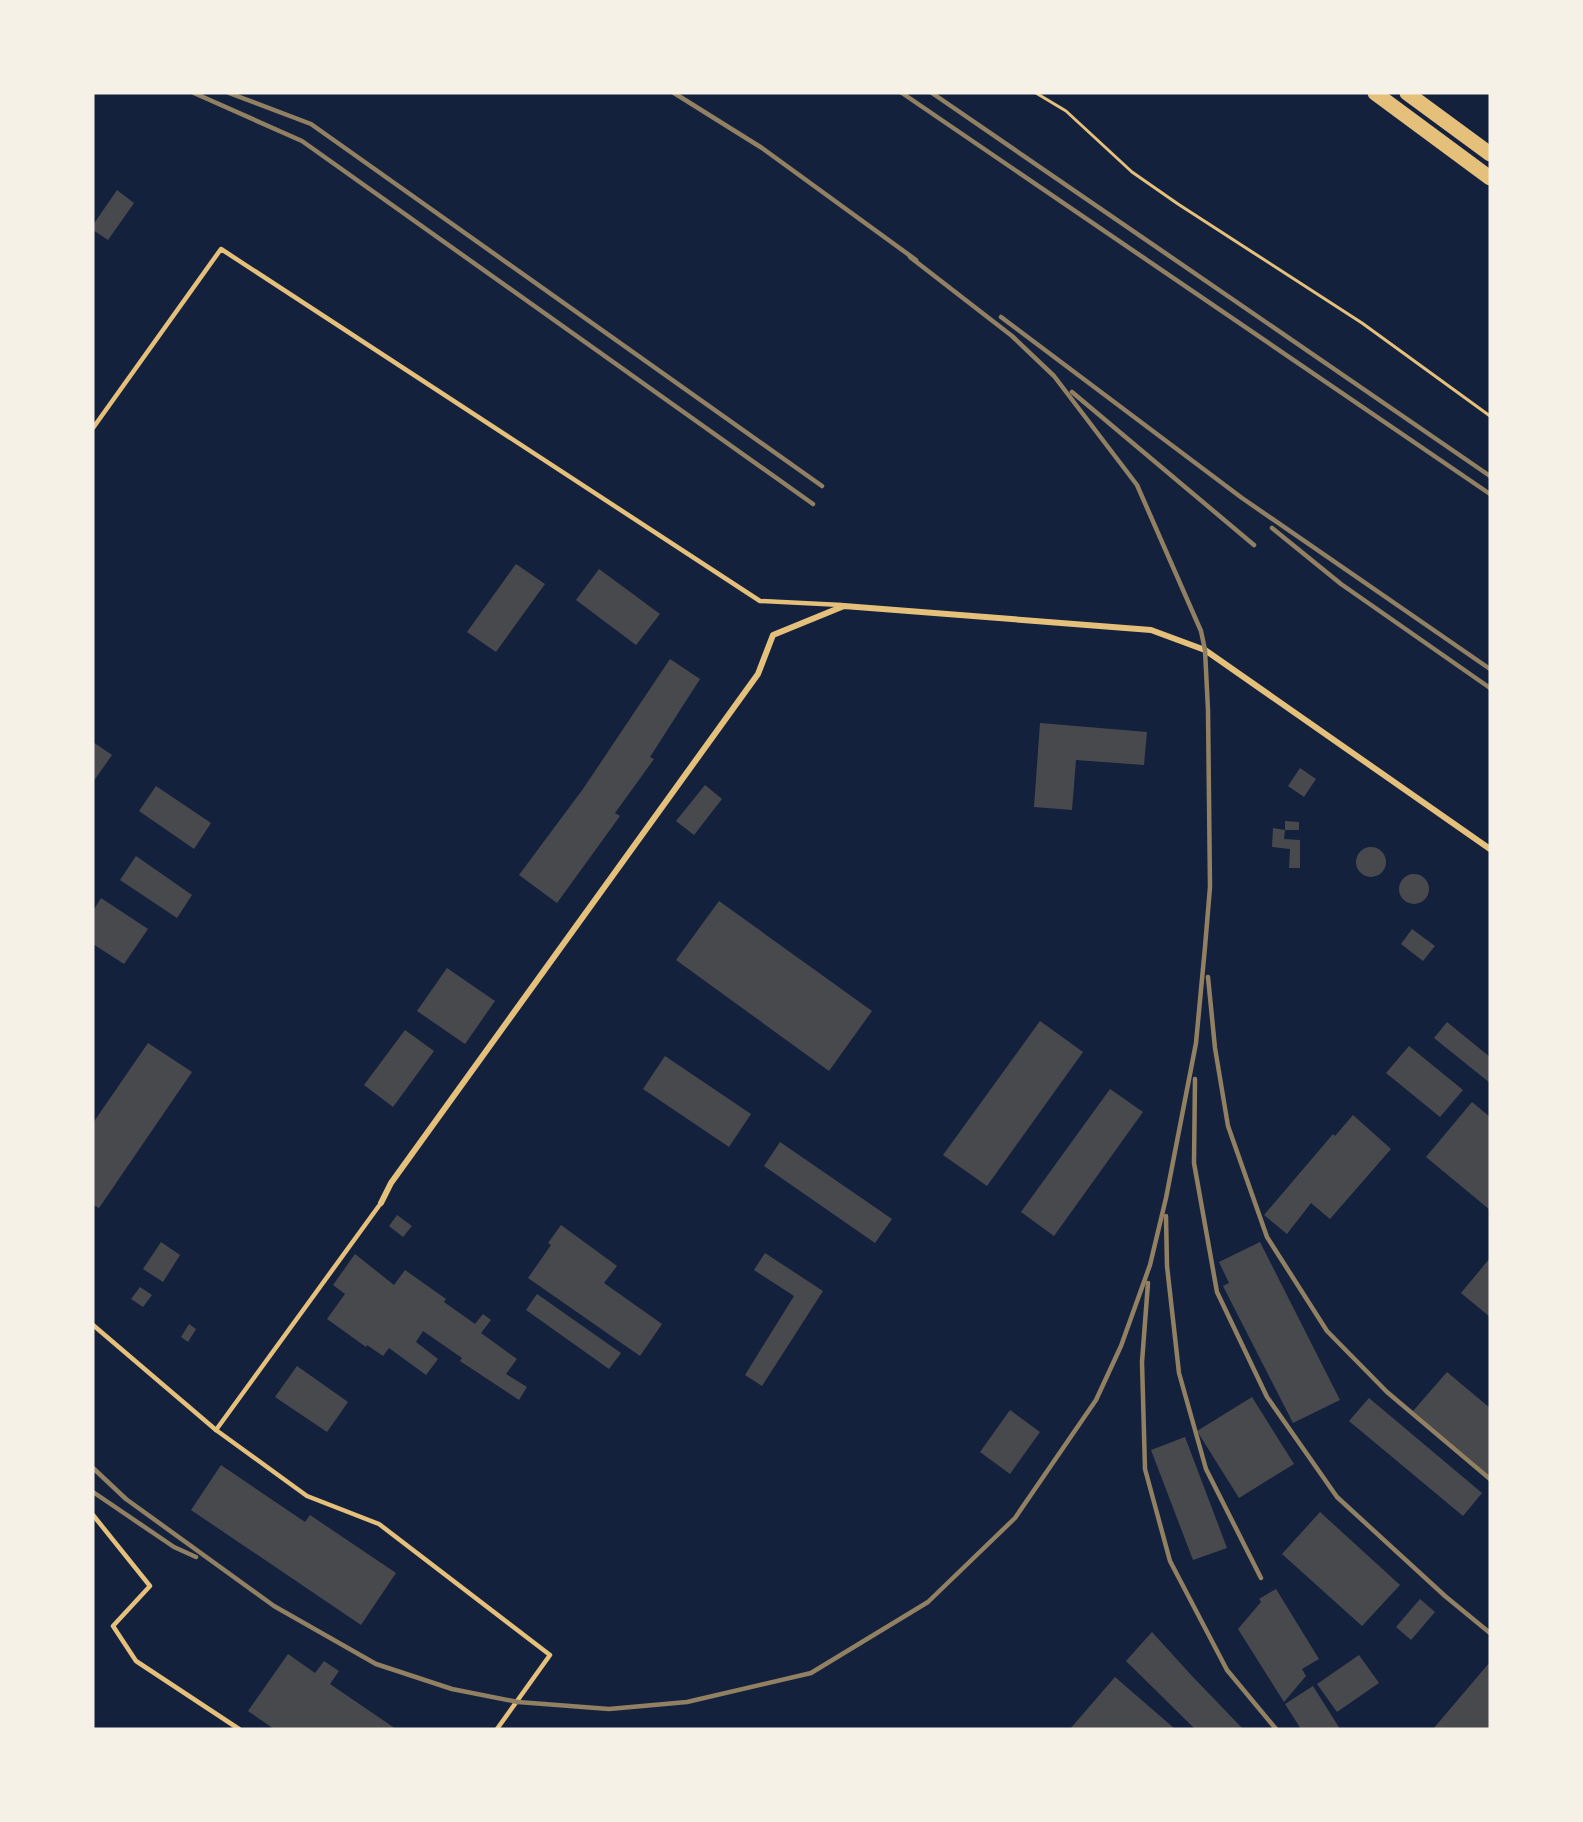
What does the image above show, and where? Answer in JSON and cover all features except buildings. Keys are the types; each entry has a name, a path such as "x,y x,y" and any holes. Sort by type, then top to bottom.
{"main road":[{"path":"1375,93 1490,178"},
{"path":"1407,93 1490,154"}],"street":[{"path":"381,1203 391,1183 758,674 773,635 844,606 1151,630 1205,650 1490,849"}],"lane":[{"path":"93,428 221,249 760,601 844,606"},
{"path":"216,1430 381,1203"},
{"path":"93,1324 216,1430 307,1496 379,1524 550,1655 497,1729"},
{"path":"93,1515 150,1586 113,1626 136,1661 238,1729"}],"path":[{"path":"1036,93 1066,111 1132,172 1362,323 1490,416"}],"railway":[{"path":"194,93 302,141 813,504"},
{"path":"229,93 311,124 822,486"},
{"path":"674,93 762,148 916,260"},
{"path":"902,93 1490,494"},
{"path":"932,93 1490,476"},
{"path":"93,1468 126,1499 274,1606 376,1664 452,1689 518,1702 609,1709 687,1702 811,1673 928,1602 1015,1518 1096,1400 1121,1346 1150,1265 1166,1198 1196,1043 1210,887 1205,650 1201,631 1137,485 1054,376 1012,336 910,257"},
{"path":"1001,317 1242,498 1490,669"},
{"path":"1072,392 1254,545"},
{"path":"1272,528 1341,584 1490,688"},
{"path":"1208,977 1215,1048 1228,1126 1267,1237 1327,1331 1387,1392 1490,1479"},
{"path":"1195,1079 1194,1163 1217,1292 1267,1397 1337,1497 1445,1596 1490,1633"},
{"path":"1166,1216 1167,1266 1179,1373 1206,1469 1261,1578"},
{"path":"1148,1283 1142,1362 1145,1469 1170,1561 1227,1670 1276,1729"},
{"path":"93,1492 174,1547 196,1557"}]}
